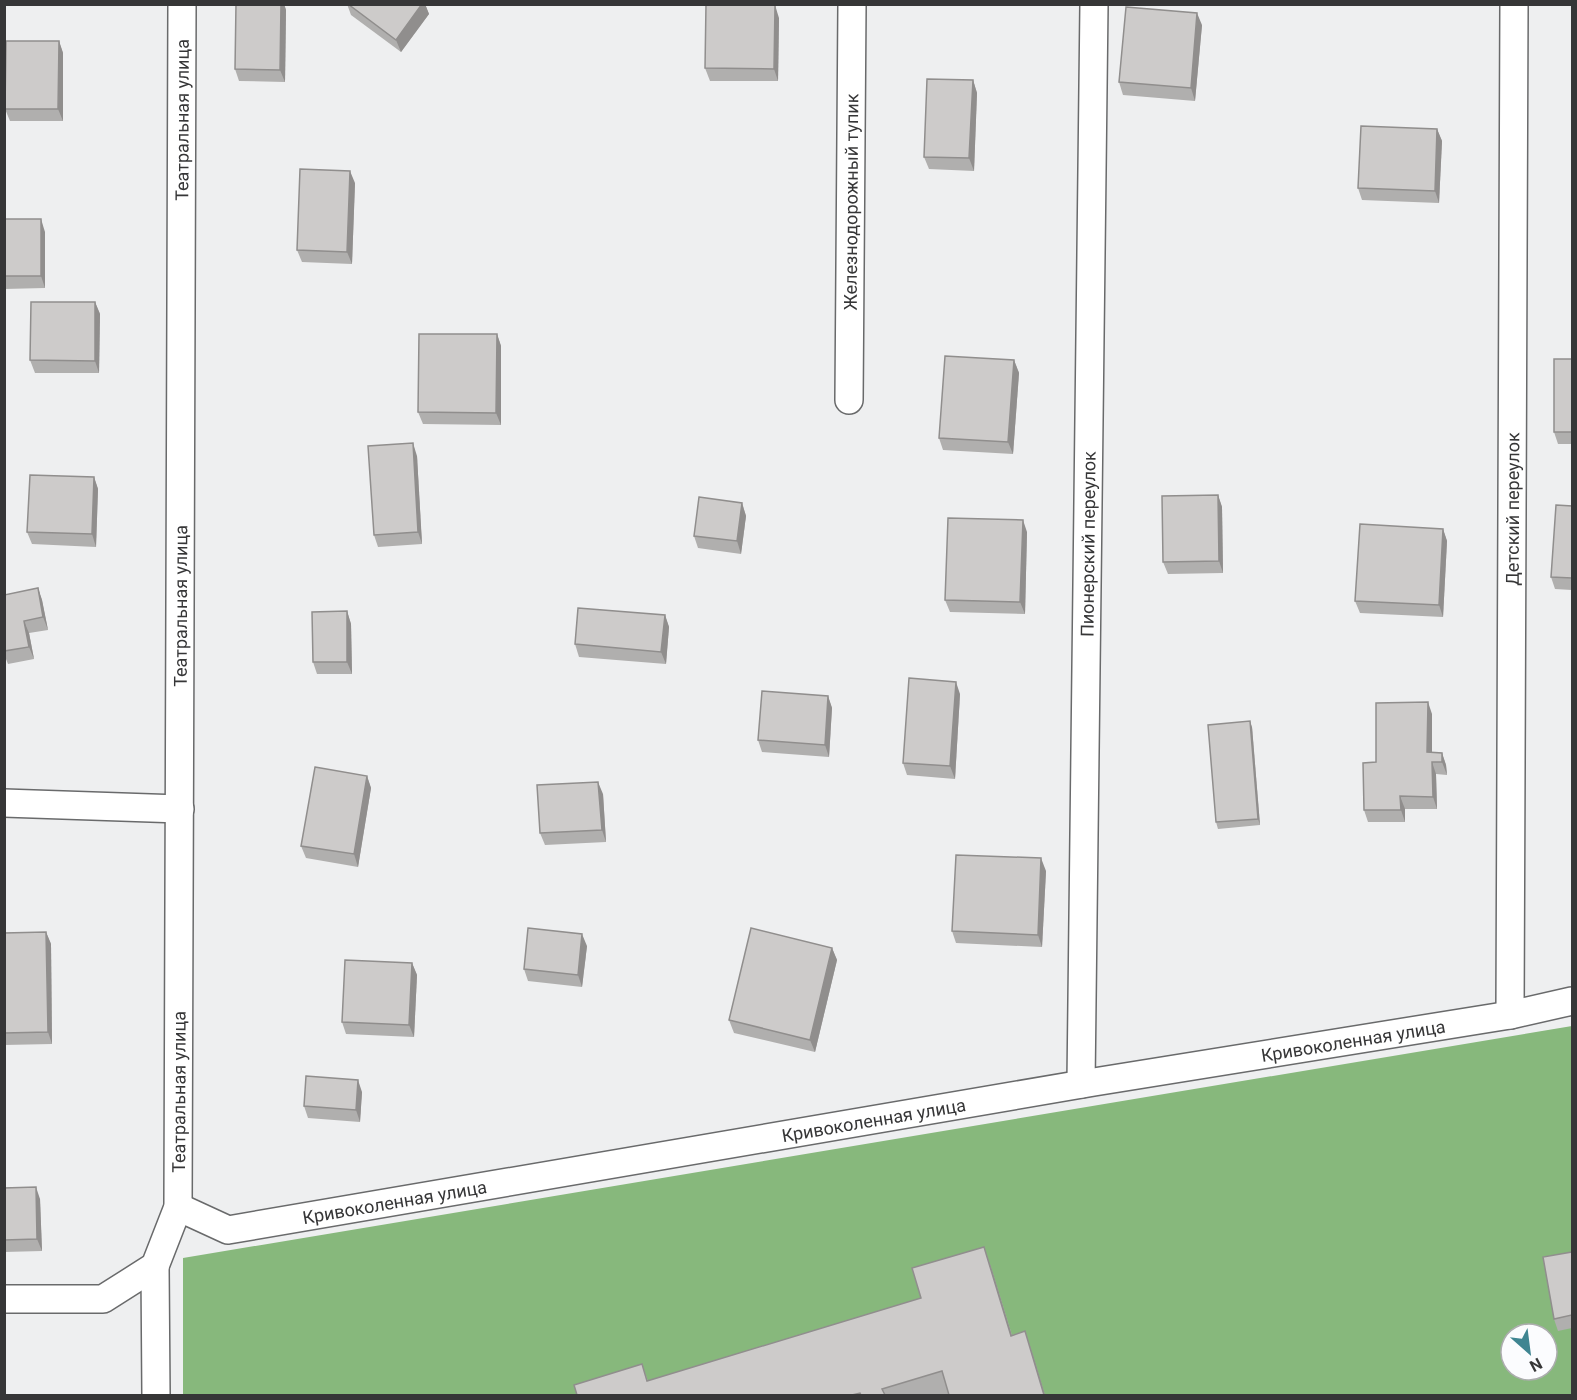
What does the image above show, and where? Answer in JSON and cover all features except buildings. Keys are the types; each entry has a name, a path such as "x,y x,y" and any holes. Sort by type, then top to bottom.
{"street":[{"name":"Театральная улица","path":"178,1207 182,4"},
{"name":"Железнодорожный тупик","path":"849,400 852,4"},
{"name":"Пионерский переулок","path":"1081,1084 1094,4"},
{"name":"Детский переулок","path":"1510,1015 1514,4"},
{"path":"4,803 180,808"},
{"name":"Кривоколенная улица","path":"178,1207 228,1230 1081,1084 1510,1015 1572,1001"},
{"path":"156,1395 155,1266 178,1207"},
{"path":"4,1299 103,1299 155,1266"}],"green space":[{"path":"1572,1026 1572,1395 183,1395 183,1258"}]}
